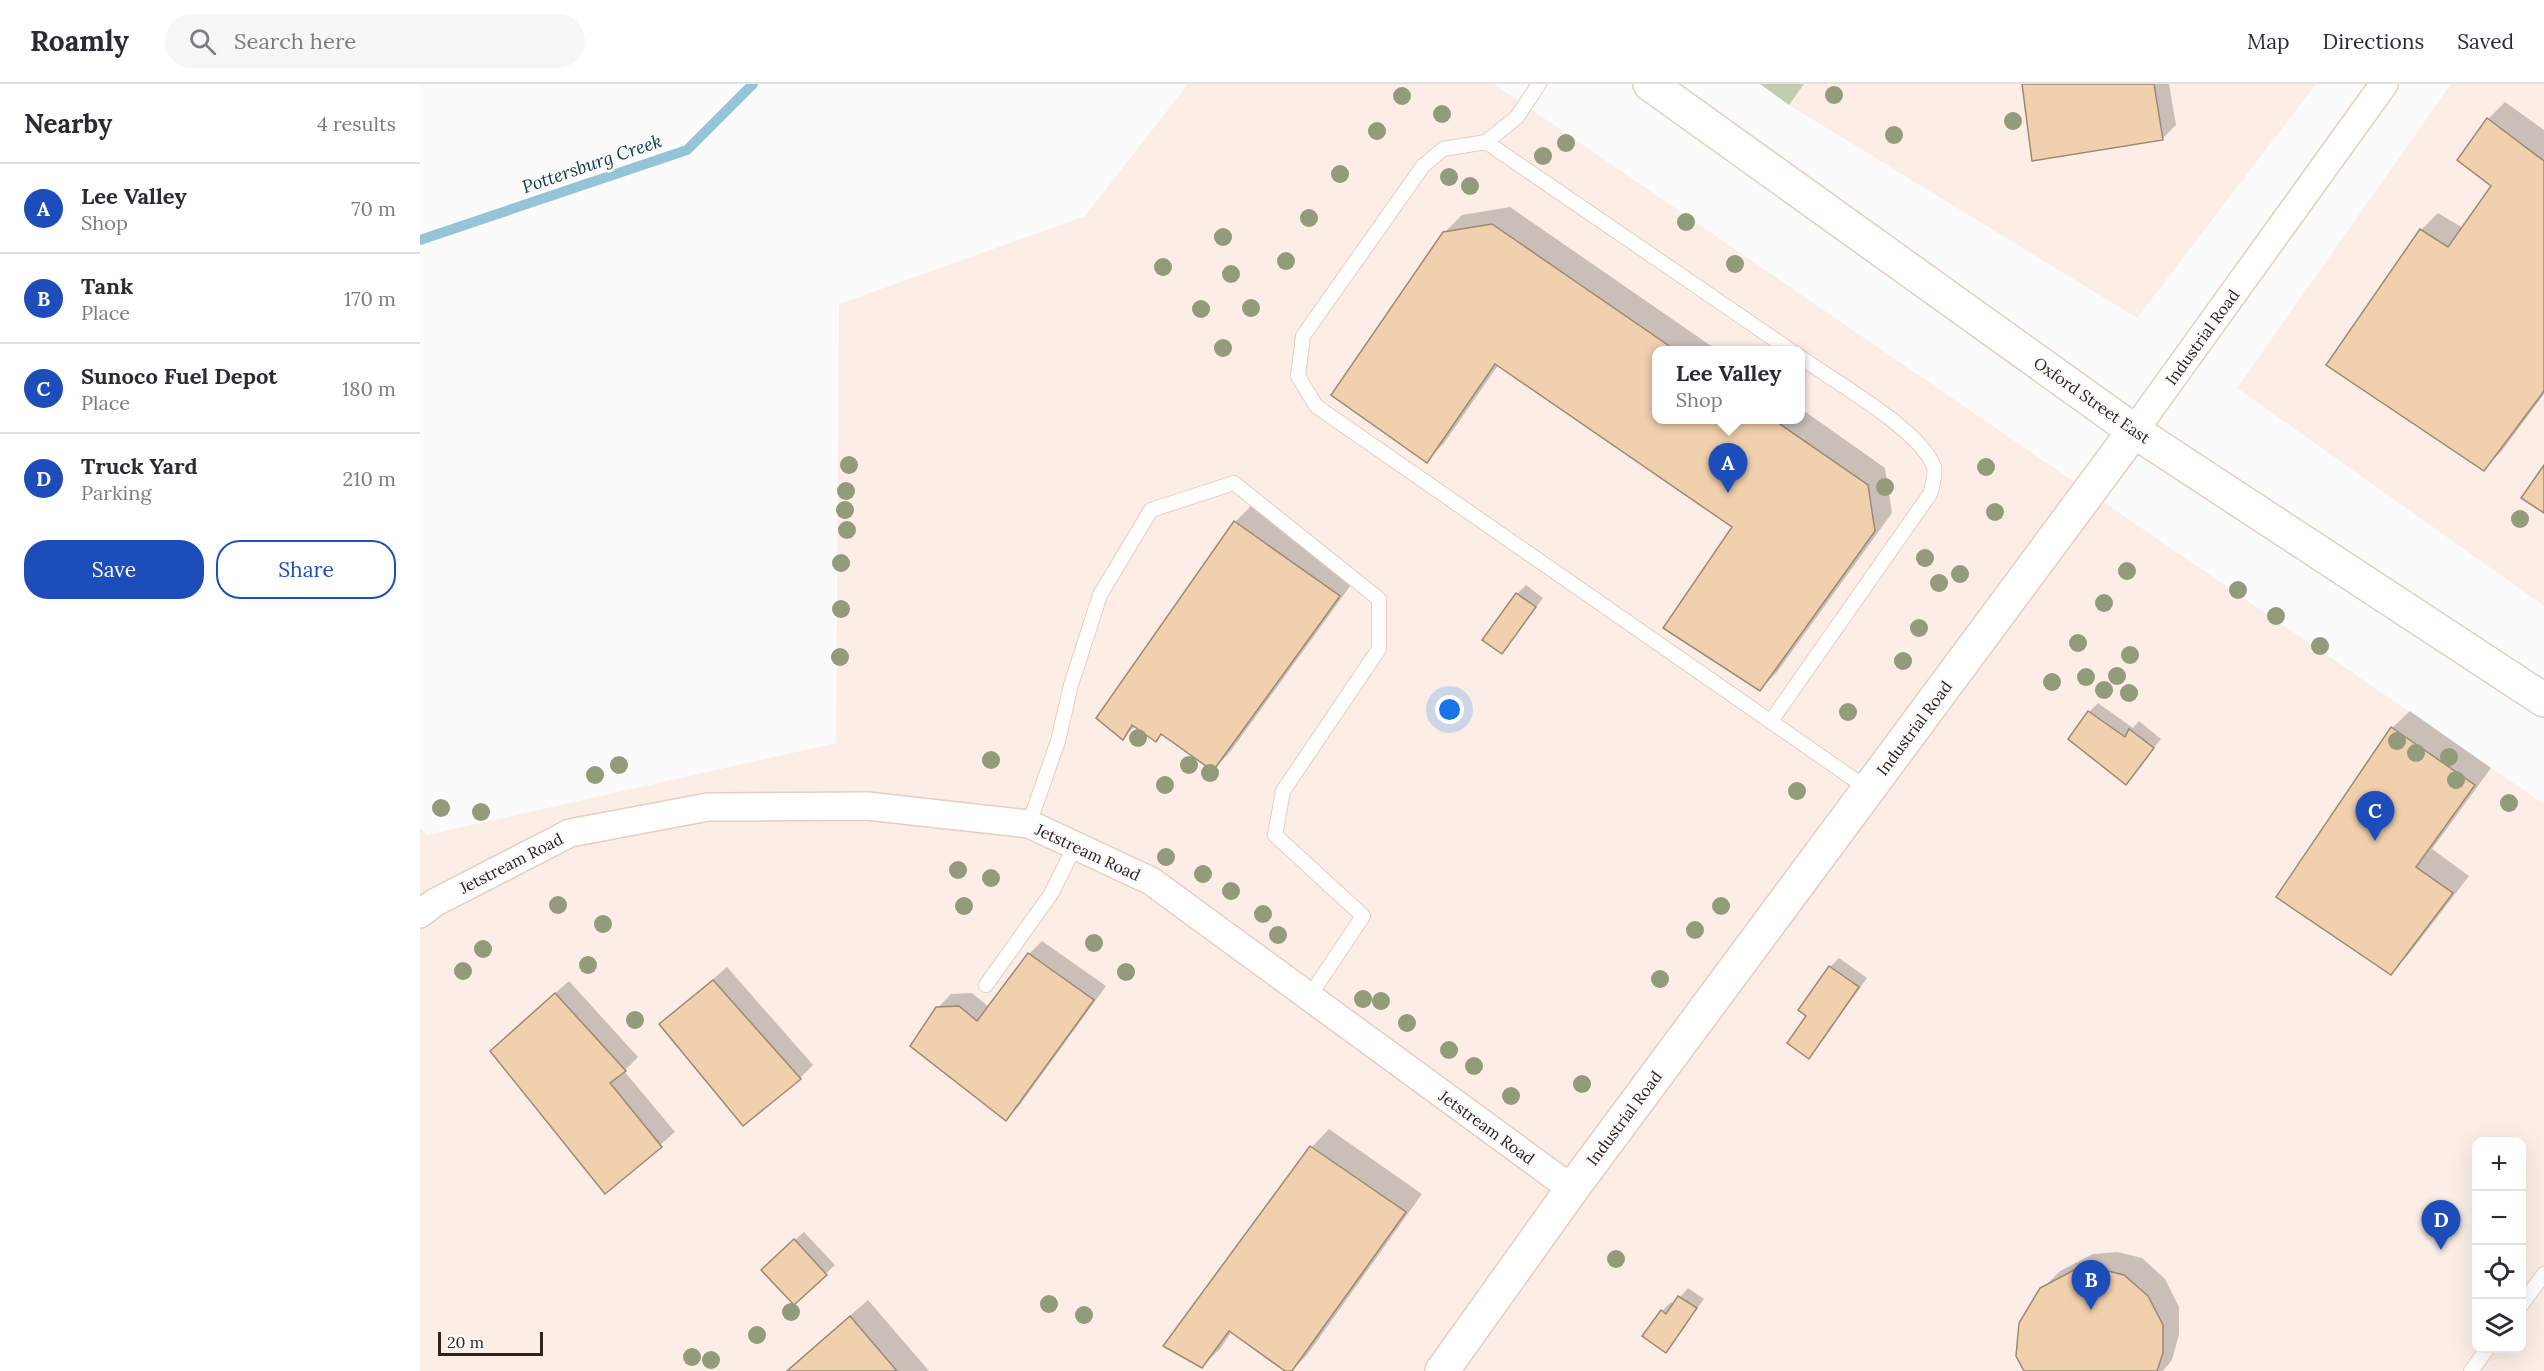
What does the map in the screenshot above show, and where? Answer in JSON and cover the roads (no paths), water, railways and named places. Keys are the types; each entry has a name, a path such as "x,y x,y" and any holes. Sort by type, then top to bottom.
{"street":[{"name":"Oxford Street East","path":"1650,84 2134,431 2544,700"},
{"name":"Industrial Road","path":"1442,1371 1572,1189 2134,431 2384,84"},
{"name":"Jetstream Road","path":"420,914 434,903 570,833 708,807 867,806 1029,824 1150,881 1572,1189"}],"lane":[{"path":"1539,84 1517,117 1486,142 1443,149 1423,166 1303,336 1298,376 1316,406 1868,789"},
{"path":"1486,142 1783,346"},
{"path":"1771,722 1930,494 1935,469 1923,447 1907,431 1805,360"},
{"path":"1029,824 1058,741 1071,685 1100,595 1151,510 1234,483 1379,599 1379,649 1283,791 1275,835 1363,916 1309,997"},
{"path":"986,985 1052,894 1075,846"},
{"path":"2526,1299 2544,1275"},
{"path":"2471,1371 2484,1353"}],"waterway":[{"name":"Pottersburg Creek","path":"420,240 687,150 753,84"}],"place":[{"name":"Lee Valley","path":"1728,493"},
{"name":"Sunoco Fuel Depot","path":"2375,841"},
{"name":"Truck Yard","path":"2441,1250"},
{"name":"Tank","path":"2091,1310"}]}
